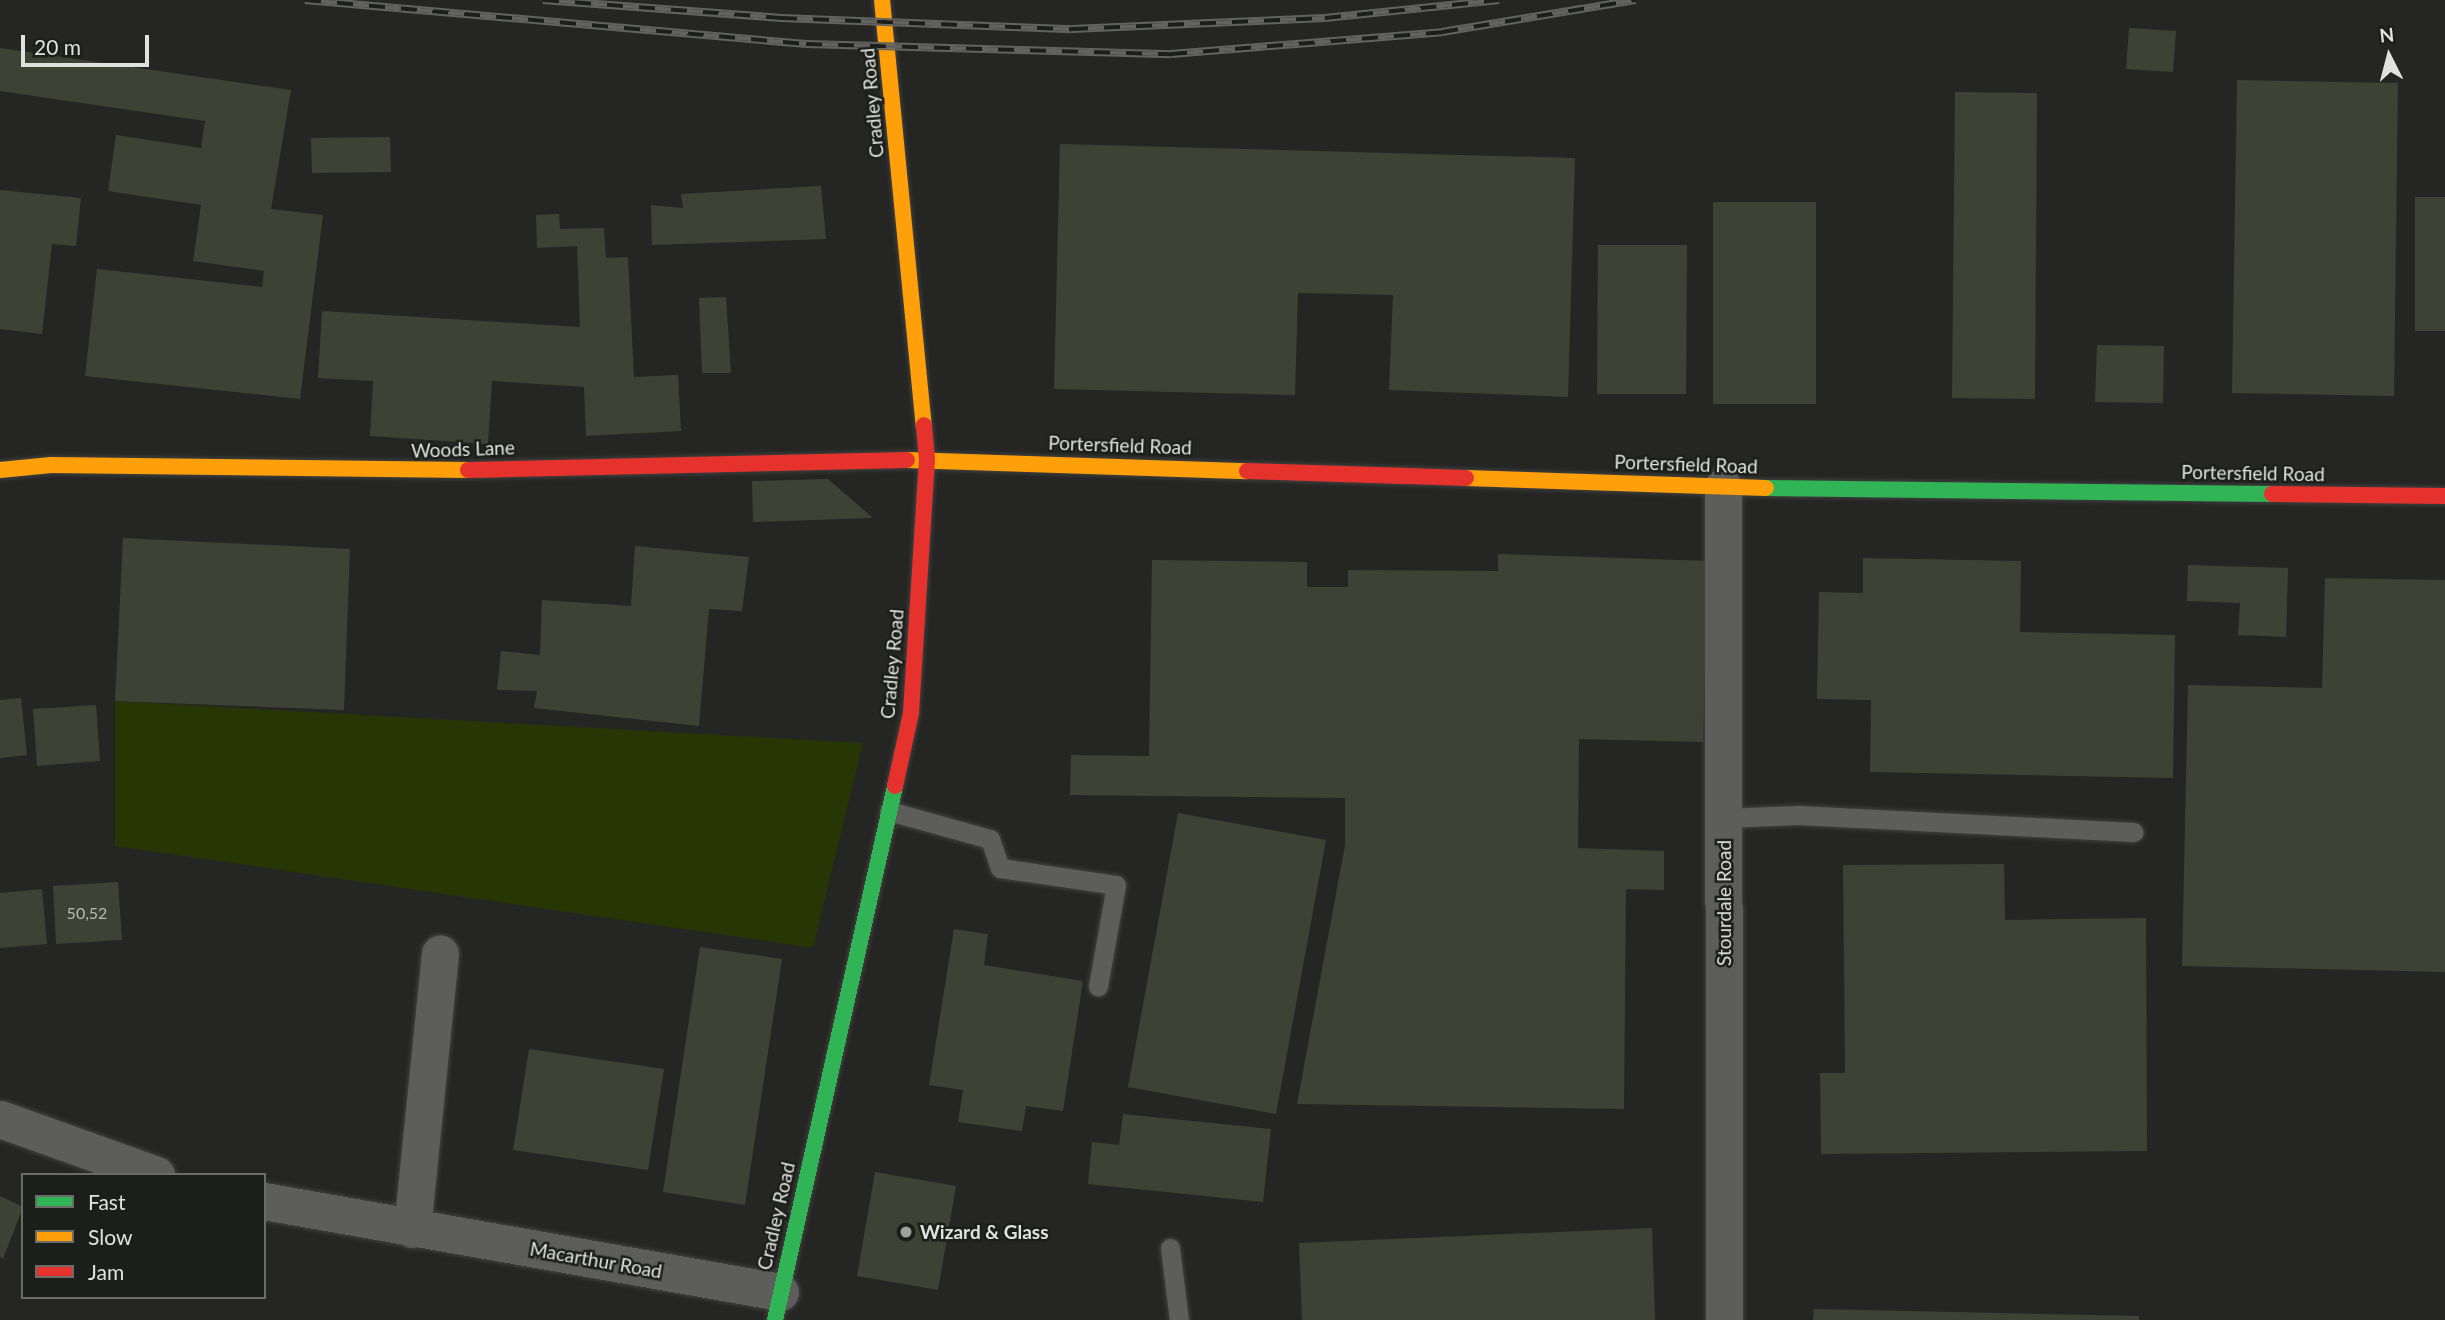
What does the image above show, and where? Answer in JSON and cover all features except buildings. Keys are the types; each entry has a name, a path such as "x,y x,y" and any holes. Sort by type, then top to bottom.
{"street":[{"name":"Cradley Road","path":"777,1306 911,713 927,460 882,0"},
{"name":"Woods Lane","path":"0,470 51,465 377,472 927,460"},
{"name":"Portersfield Road","path":"927,460 1723,487 2445,496"},
{"name":"Stourdale Road","path":"1723,487 1724,1320"},
{"path":"412,1229 440,953"},
{"path":"0,1119 150,1173"},
{"name":"Macarthur Road","path":"266,1201 412,1229 777,1306"}],"lane":[{"path":"889,811 990,839 1000,868 1116,885 1098,986"},
{"path":"1724,818 1798,815 2134,832"},
{"path":"1170,1248 1179,1320"}],"green space":[{"path":"115,701 863,743 813,948 115,846"}],"railway":[{"path":"305,0 806,44 1171,54 1442,32 1635,0"},
{"path":"543,0 781,18 1072,29 1325,18 1499,0"}],"traffic: fast":[{"path":"1766,488 2272,494"},
{"path":"775,1320 895,786"}],"traffic: slow":[{"path":"882,0 924,425"},
{"path":"907,460 1247,471"},
{"path":"0,470 51,465 468,470"},
{"path":"1466,478 1766,488"}],"traffic: jam":[{"path":"895,786 911,713 927,460 924,425"},
{"path":"468,470 907,460"},
{"path":"1247,471 1466,478"},
{"path":"2272,494 2445,496"}],"place":[{"name":"Wizard & Glass","path":"906,1232"}]}
